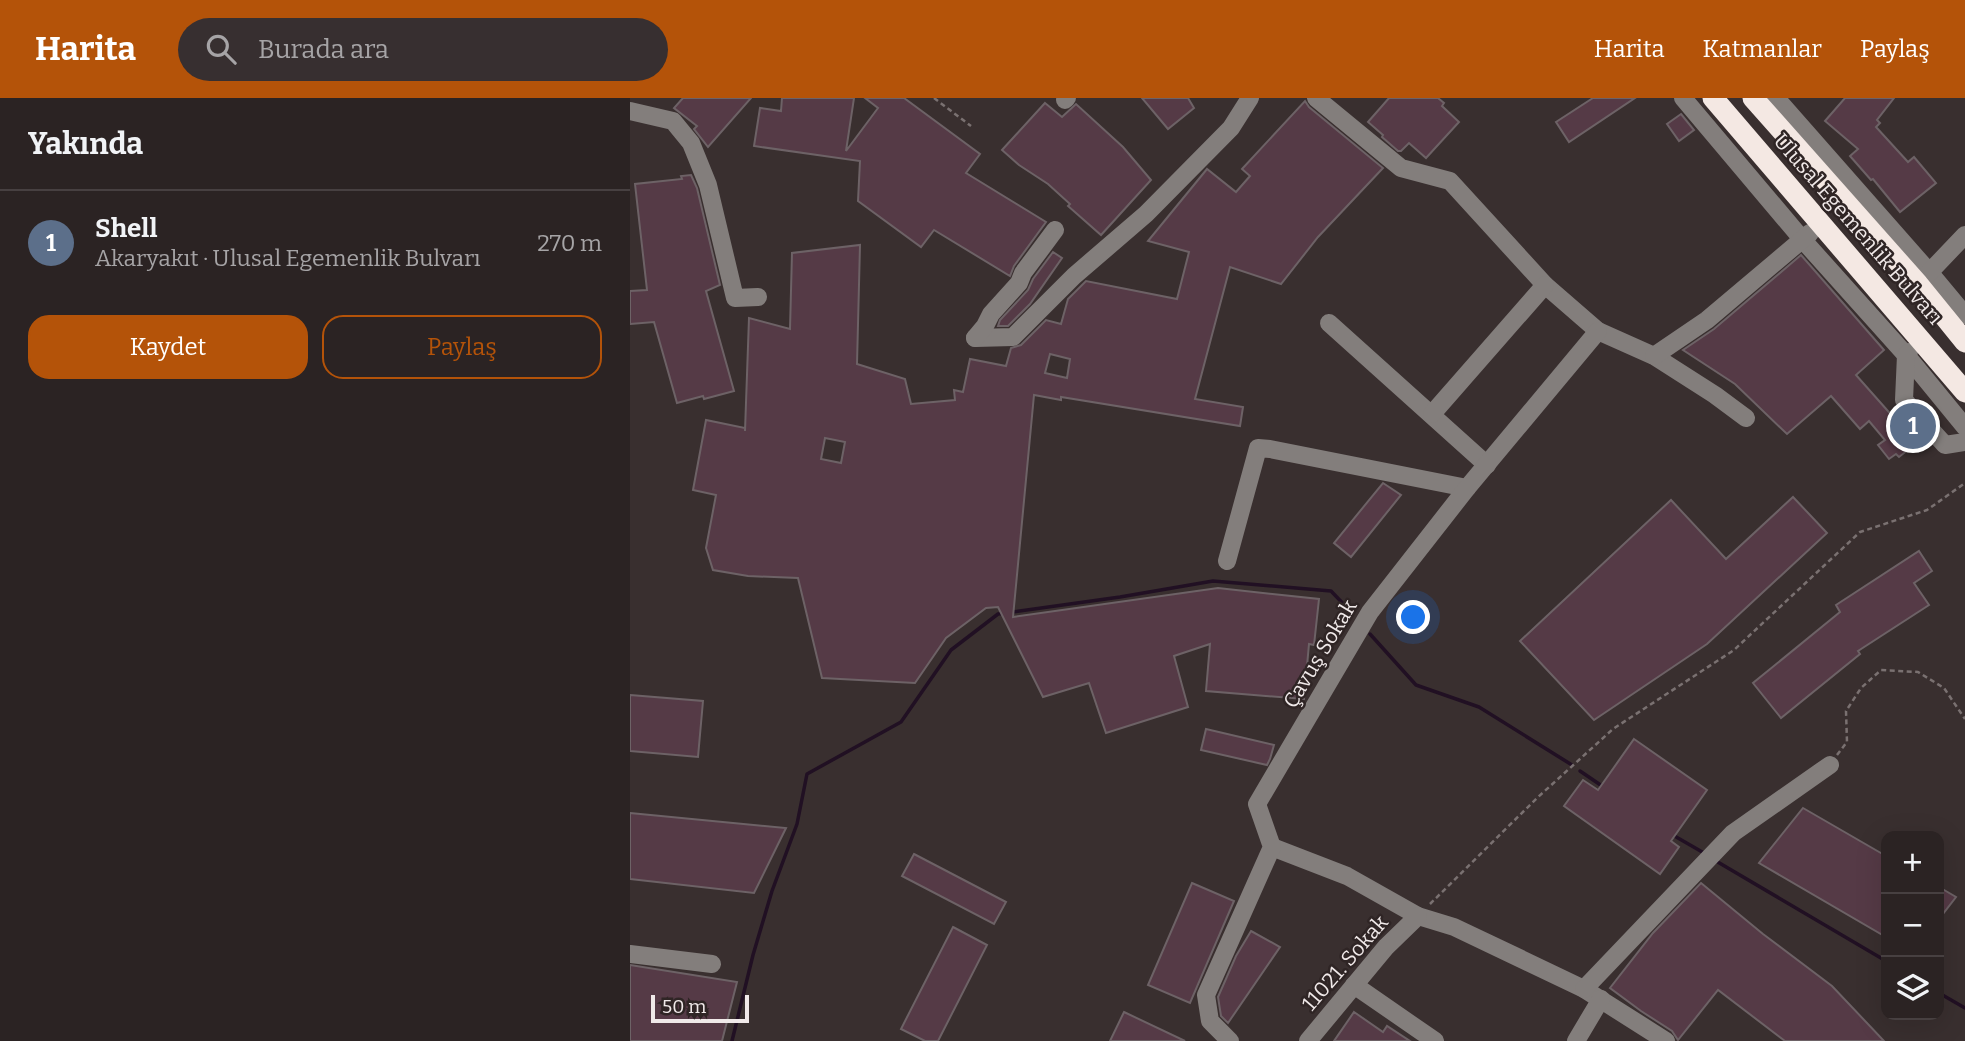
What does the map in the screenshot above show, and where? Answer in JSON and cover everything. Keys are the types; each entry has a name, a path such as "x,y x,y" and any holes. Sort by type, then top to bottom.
{"highway":[{"name":"Ulusal Egemenlik Bulvarı","path":"1713,98 1821,224 1914,348 1965,392"},
{"name":"Ulusal Egemenlik Bulvarı","path":"1753,98 1924,278 1965,342"}],"street":[{"path":"1055,230 1023,273 1019,283 991,314 975,338 1013,337 1074,276 1146,214 1231,128 1250,98"},
{"path":"1316,98 1401,168 1450,181 1545,285 1598,331 1654,356 1746,418"},
{"path":"1683,98 1802,239 1914,348 1965,427"},
{"path":"1776,98 1924,278 1965,315"},
{"path":"630,111 673,121 691,142 708,185 736,298 758,297"},
{"path":"1654,356 1707,320 1821,224"},
{"path":"1924,278 1965,235"},
{"path":"1432,414 1545,285"},
{"path":"1329,323 1487,465"},
{"name":"Çavuş Sokak","path":"1272,847 1256,804 1370,612 1467,488 1598,331"},
{"path":"1914,348 1904,400 1945,445 1965,442"},
{"path":"1227,561 1258,449 1270,449 1467,488"},
{"path":"1584,989 1733,833 1830,765"},
{"path":"1230,1041 1210,1021 1206,995 1272,847 1347,876 1418,916 1454,927 1584,989 1666,1041"},
{"name":"11021. Sokak","path":"1308,1041 1386,947 1418,916"},
{"path":"630,954 712,964"},
{"path":"1353,985 1435,1041"},
{"path":"1576,1041 1601,999"}],"path":[{"path":"934,98 971,126"},
{"path":"1418,916 1537,798 1613,729 1734,650 1860,532 1927,510 1965,483"},
{"path":"1830,765 1847,742 1846,711 1861,688 1881,670 1918,672 1944,688 1965,719"}],"building":[{"path":"683,98 751,98 708,147 694,129 697,126 674,108"},
{"path":"782,98 854,98 846,151 878,108 865,98 904,98 980,154 966,173 1046,222 1014,266 1010,276 934,230 921,247 858,201 860,161 754,146 760,108 781,111"},
{"path":"1142,98 1188,98 1194,108 1168,129"},
{"path":"1389,98 1438,98 1444,103 1442,106 1459,122 1426,158 1409,143 1398,151 1368,122"},
{"path":"1593,98 1635,98 1569,142 1556,122"},
{"path":"1845,98 1894,98 1877,120 1880,123 1876,127 1908,162 1914,157 1936,183 1900,212 1850,156 1858,149 1825,121"},
{"path":"1305,101 1383,168 1318,237 1281,284 1230,267 1195,399 1243,407 1240,426 1034,395 1013,617 1218,588 1319,599 1314,645 1309,644 1304,699 1206,691 1210,644 1174,656 1188,707 1106,733 1089,683 1043,697 998,607 986,608 946,638 915,683 822,678 798,578 748,576 713,570 706,548 716,495 693,490 706,420 745,428 745,431 749,318 790,329 792,253 860,245 857,364 905,379 911,404 955,400 954,390 963,392 970,359 1006,366 1011,348 1021,345 1046,320 1061,324 1068,299 1086,281 1177,299 1189,252 1148,241 1207,169 1236,192 1250,176 1242,169","holes":["1050,354 1070,359 1067,378 1045,373","825,438 845,442 841,463 821,459"]},
{"path":"1045,103 1062,117 1076,104 1123,147 1151,180 1101,235 1048,184 1002,150"},
{"path":"1681,114 1694,130 1679,141 1667,124"},
{"path":"691,175 697,188 720,285 706,291 734,391 677,403 654,322 630,324 630,291 647,290 635,184 682,179 681,176"},
{"path":"1053,252 1062,258 1030,304 1008,326 998,326 1000,320 1028,290"},
{"path":"1801,255 1884,350 1856,375 1895,419 1901,414 1923,438 1899,457 1896,454 1889,459 1878,445 1885,440 1869,421 1860,429 1831,396 1787,434 1735,384 1683,350 1714,329"},
{"path":"1383,483 1401,495 1351,557 1334,543"},
{"path":"1793,497 1827,533 1707,644 1594,720 1520,641 1671,500 1726,559"},
{"path":"1919,551 1932,571 1914,583 1929,605 1858,651 1860,654 1781,718 1753,683 1840,612 1836,605"},
{"path":"630,695 703,701 698,757 630,751"},
{"path":"1206,729 1274,745 1267,765 1201,750"},
{"path":"1634,739 1707,790 1671,841 1679,847 1660,874 1564,806 1583,780 1598,790"},
{"path":"1803,808 1881,853 1881,934 1759,863"},
{"path":"630,813 786,828 754,893 630,879"},
{"path":"914,854 1006,902 994,924 902,876"},
{"path":"1192,883 1234,901 1190,1003 1148,985"},
{"path":"1701,883 1832,986 1884,1041 1785,1041 1718,990 1678,1040 1672,1031 1610,988 1653,933"},
{"path":"1944,890 1956,897 1944,913"},
{"path":"953,927 987,945 938,1041 925,1041 901,1029"},
{"path":"1251,931 1280,947 1228,1023 1221,1016 1218,997 1236,956"},
{"path":"630,965 737,982 722,1041 630,1041"},
{"path":"1124,1012 1185,1041 1110,1041"},
{"path":"1354,1012 1383,1032 1387,1026 1410,1041 1334,1041"}],"waterway":[{"path":"732,1041 772,891 797,824 807,774 901,722 951,650 998,614 1213,581 1331,591 1352,613"},
{"path":"1370,634 1416,685 1479,707 1572,765"},
{"path":"1580,771 1605,788"},
{"path":"1671,834 1704,853"},
{"path":"1716,861 1881,958"},
{"path":"1944,996 1965,1008"}],"place":[{"name":"Shell","path":"1913,426"}]}
